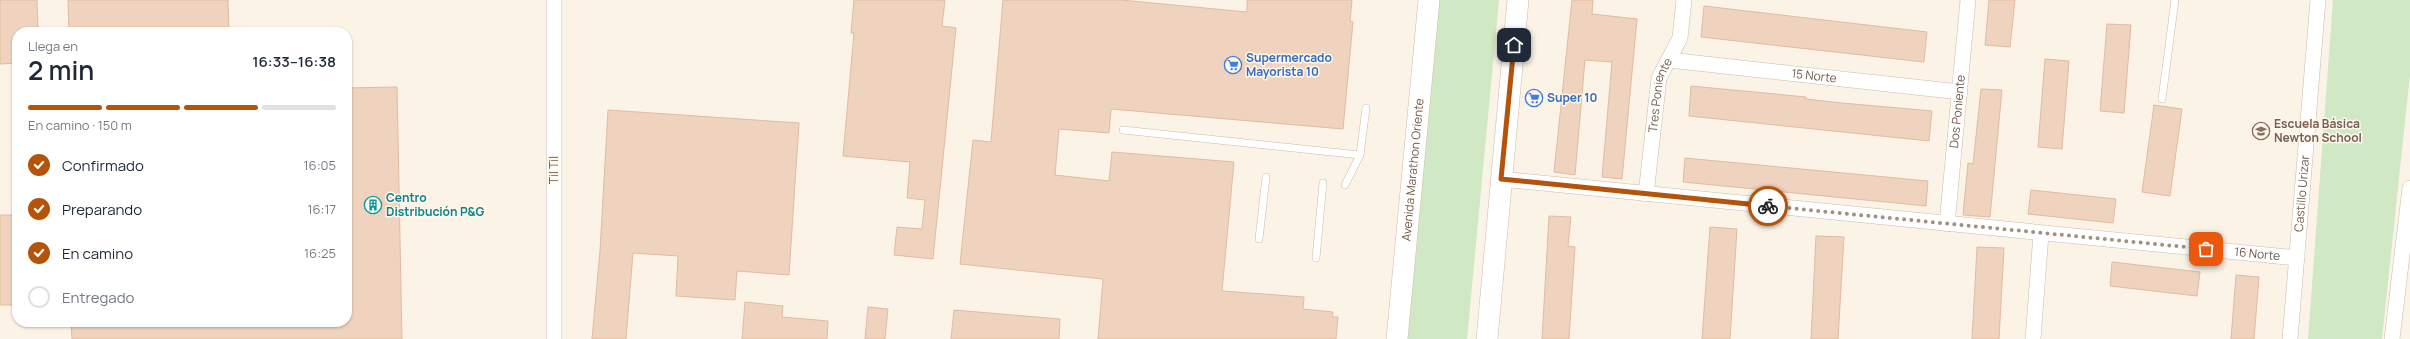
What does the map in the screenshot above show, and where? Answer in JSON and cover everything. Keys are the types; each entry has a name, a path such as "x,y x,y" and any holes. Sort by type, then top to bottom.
{"main road":[{"name":"Avenida Marathon Oriente","path":"1397,339 1430,0"},
{"path":"1487,339 1518,0"}],"street":[{"name":"Til Til","path":"554,0 554,339"},
{"name":"Tres Poniente","path":"1646,194 1659,78 1680,38 1684,0"},
{"name":"Dos Poniente","path":"1947,224 1968,0"},
{"name":"Castillo Urizar","path":"2290,339 2318,0"},
{"name":"15 Norte","path":"1669,60 1960,92"},
{"name":"16 Norte","path":"1501,179 2041,234 2297,258"},
{"path":"2392,339 2410,188"},
{"path":"2033,339 2041,234"}],"lane":[{"path":"2162,99 2175,0"},
{"path":"1345,185 1360,155 1366,108"},
{"path":"1123,130 1360,155"},
{"path":"1259,239 1266,177"},
{"path":"1316,258 1324,183"}],"green space":[{"path":"1437,0 1499,0 1467,339 1404,339"},
{"path":"2333,0 2410,0 2410,74 2382,339 2308,339"}],"building":[{"path":"0,0 37,0 38,27 12,27 12,63 0,64"},
{"path":"68,0 228,0 229,27 69,27"},
{"path":"854,0 945,0 942,26 956,28 933,259 894,255 897,227 922,229 925,200 907,198 910,162 843,156 854,33 851,33"},
{"path":"1003,0 1121,0 1247,12 1247,0 1352,0 1350,21 1353,22 1343,129 1111,109 1109,133 1059,129 1055,175 1109,181 1112,152 1234,162 1222,291 1304,297 1303,309 1333,312 1332,317 1338,317 1336,339 1098,339 1103,279 960,264 973,140 991,142"},
{"path":"1572,0 1593,0 1592,14 1637,19 1622,179 1602,177 1612,62 1585,60 1575,175 1554,172"},
{"path":"1989,0 2015,0 2010,47 1985,45"},
{"path":"1704,6 1927,32 1924,62 1701,37"},
{"path":"2107,24 2131,25 2124,113 2100,111"},
{"path":"2045,59 2069,61 2062,149 2038,147"},
{"path":"1691,86 1806,97 1806,99 1842,103 1932,111 1929,141 1689,116"},
{"name":"Centro Distribución P&G","path":"397,87 402,339 72,339 71,327 352,327 352,88"},
{"path":"1981,89 2002,90 1990,217 1963,215 1968,163 1973,164"},
{"path":"2154,105 2182,109 2170,196 2142,192"},
{"path":"608,110 799,123 789,275 737,271 735,300 676,296 678,256 633,253 626,339 592,339 600,251"},
{"path":"1685,158 1928,181 1926,206 1683,182"},
{"path":"2031,190 2116,199 2113,223 2028,214"},
{"path":"0,215 12,215 12,305 0,305"},
{"path":"1549,216 1571,217 1568,246 1575,247 1569,339 1542,339"},
{"path":"1710,227 1737,229 1730,339 1702,339"},
{"path":"1816,236 1844,237 1838,339 1811,339"},
{"path":"1977,247 2004,248 1999,339 1972,339"},
{"path":"2112,262 2200,272 2197,296 2110,286"},
{"path":"2236,275 2259,277 2254,339 2231,339"},
{"path":"745,302 783,306 782,317 828,321 827,339 742,339"},
{"path":"868,307 888,309 885,339 865,339"},
{"path":"954,310 1060,319 1059,339 951,339"}],"way so far":[{"path":"1768,206 2206,249"}],"place":[{"name":"Supermercado Mayorista 10","path":"1233,65"},
{"name":"Super 10","path":"1534,98"},
{"name":"Escuela Básica Newton School","path":"2261,131"},
{"name":"Centro Distribución P&G","path":"373,205"}],"route":[{"path":"1514,45 1501,179 1768,206"}]}
